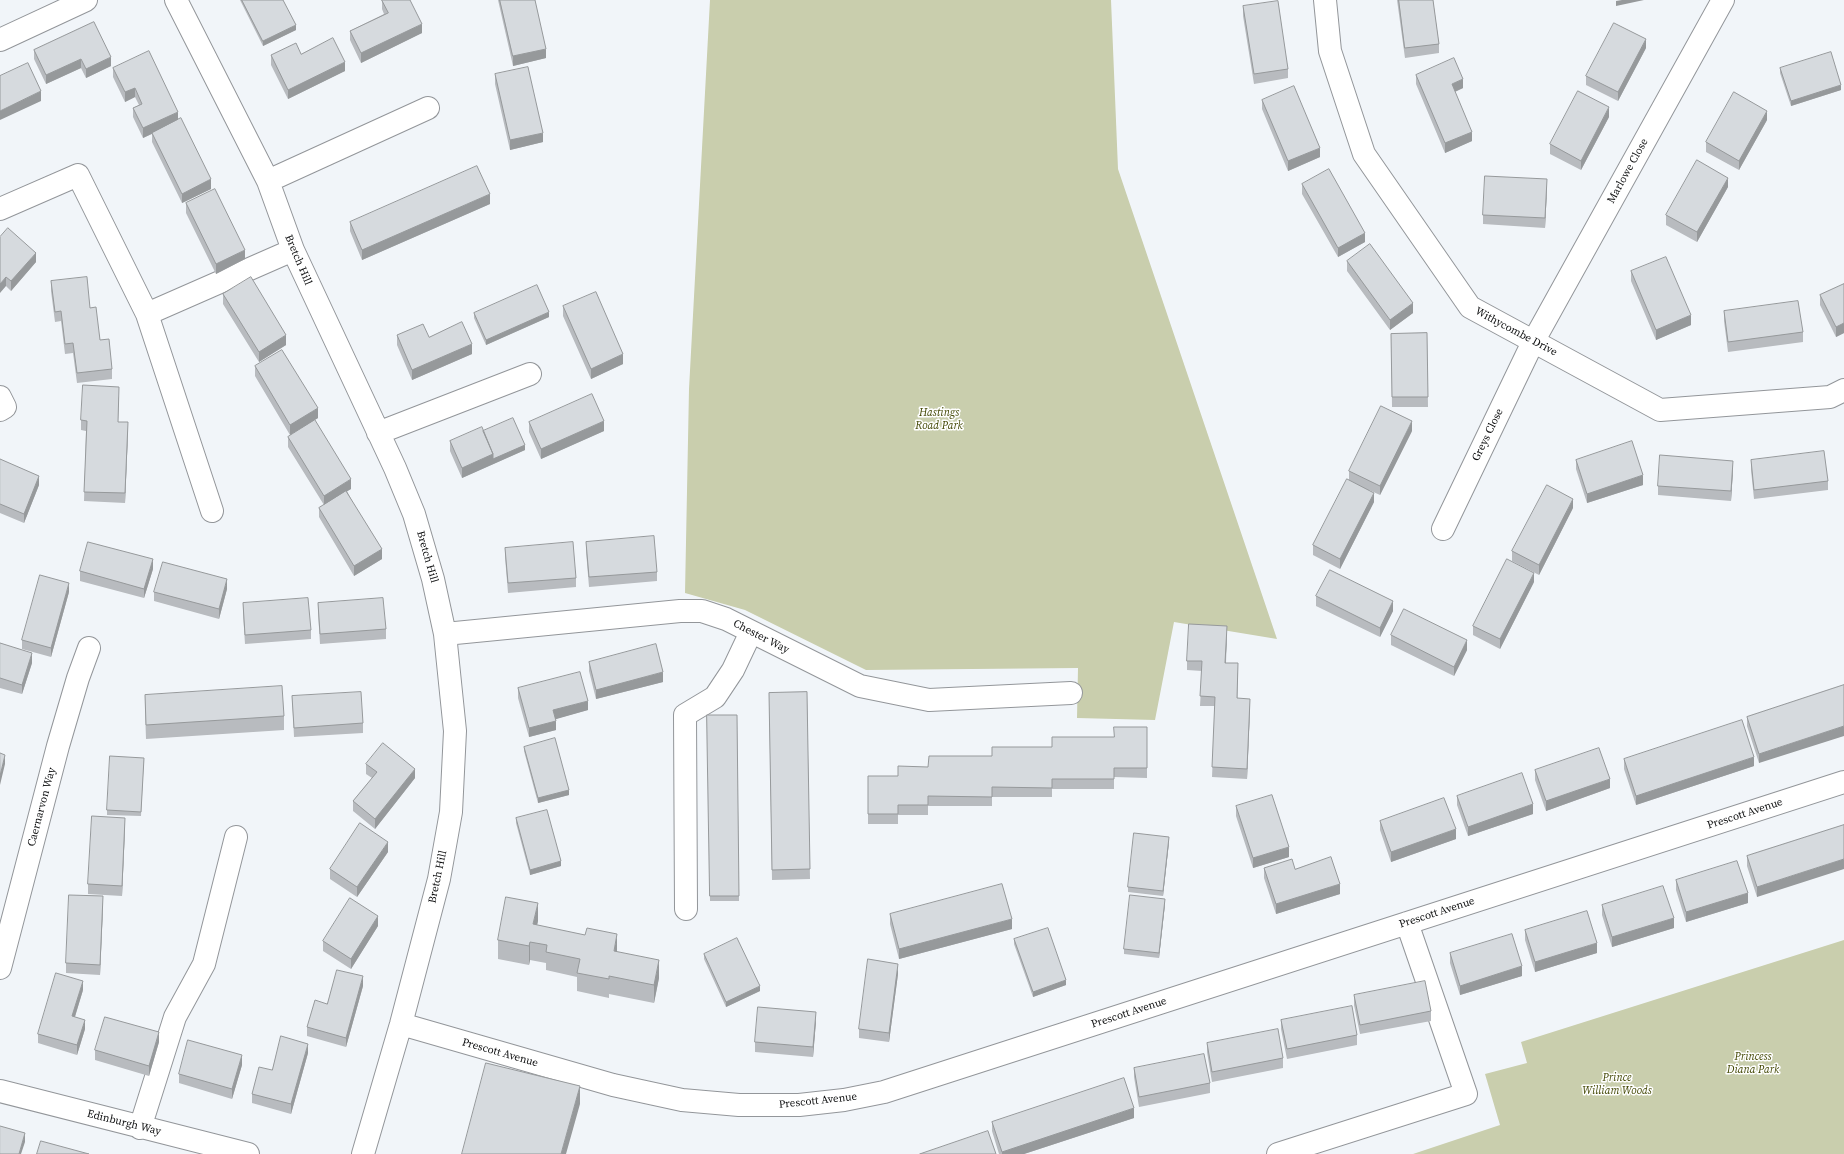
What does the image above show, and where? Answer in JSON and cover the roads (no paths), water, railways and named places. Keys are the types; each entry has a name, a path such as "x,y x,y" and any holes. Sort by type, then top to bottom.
{"street":[{"path":"0,40 86,0"},
{"name":"Bretch Hill","path":"176,0 268,181 293,250 414,514 433,579 445,634 455,731 451,812 439,879 401,1024 363,1154"},
{"name":"Withycombe Drive","path":"1325,0 1330,51 1364,154 1470,307 1660,410 1830,397 1844,390"},
{"name":"Marlowe Close","path":"1533,342 1723,0"},
{"path":"268,181 428,108"},
{"path":"0,209 78,175 147,314 212,511"},
{"path":"147,314 293,250"},
{"name":"Greys Close","path":"1443,529 1533,342"},
{"path":"378,433 530,374"},
{"path":"0,397 5,407 0,410"},
{"name":"Chester Way","path":"445,634 680,611 702,611 726,619 860,686 929,700 1071,693"},
{"path":"686,909 685,715 715,697 733,670 751,632"},
{"name":"Caernarvon Way","path":"0,968 58,746 78,678 89,648"},
{"name":"Prescott Avenue","path":"401,1024 613,1085 682,1100 739,1105 814,1103 844,1100 884,1092 1844,782"},
{"path":"140,1128 175,1017 204,964 236,836"},
{"path":"1278,1154 1466,1094 1407,923"},
{"name":"Edinburgh Way","path":"0,1091 140,1128 248,1154"}],"park label":[{"name":"Hastings Road Park","path":"939,419"},
{"name":"Princess Diana Park","path":"1753,1063"},
{"name":"Prince William Woods","path":"1617,1084"}]}
